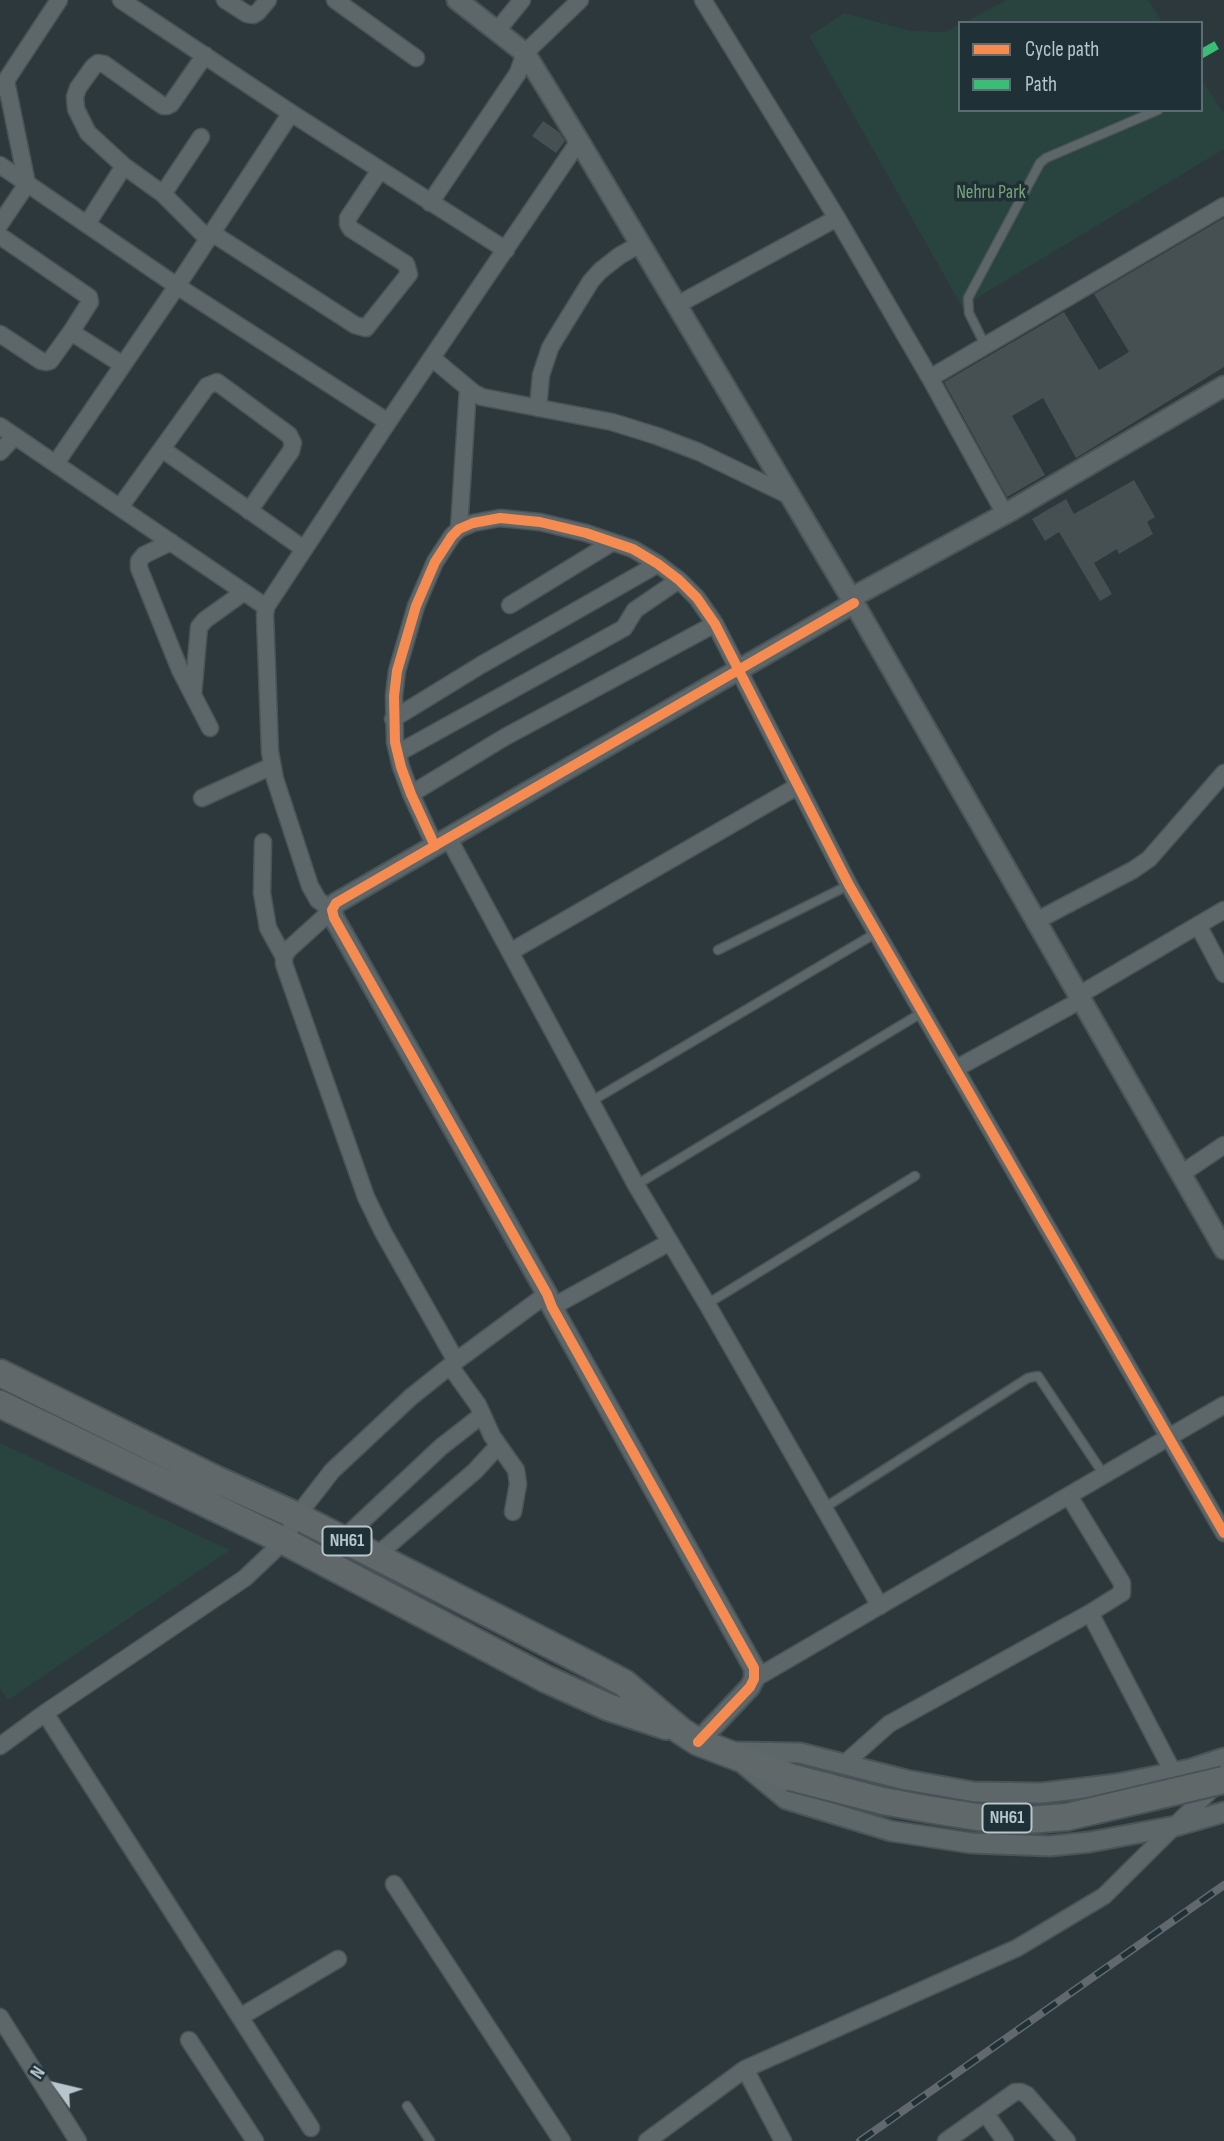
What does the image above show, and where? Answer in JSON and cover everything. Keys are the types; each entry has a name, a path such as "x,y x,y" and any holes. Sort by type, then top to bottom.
{"highway":[{"name":"NH61","path":"0,1373 215,1479 297,1516 624,1683 690,1737"},
{"name":"NH61","path":"0,1404 284,1541 546,1679 608,1707 790,1777 926,1809 977,1817 1027,1820 1078,1815 1224,1779"}],"street":[{"path":"0,224 27,184 3,86 59,0"},
{"path":"121,0 291,113 506,250"},
{"path":"225,0 253,15 268,0"},
{"path":"335,0 416,58"},
{"path":"457,0 525,53 853,601 1224,1249"},
{"path":"496,32 522,0"},
{"path":"430,203 518,74 525,53 580,0"},
{"path":"703,0 837,218 1005,514"},
{"path":"205,55 167,106 163,106 104,64 98,63 78,88 75,97 76,108 88,132 106,151 163,194 210,236 360,328 366,328 409,274 406,264 351,229 348,224 348,218 380,170"},
{"path":"56,463 291,113"},
{"path":"163,194 201,137"},
{"path":"579,141 266,607 272,766 310,886 318,900 332,910 334,918 754,1668 754,1679 750,1687 690,1737"},
{"path":"0,165 177,286 388,422"},
{"path":"87,224 124,166"},
{"path":"930,378 1224,206"},
{"path":"677,306 837,218"},
{"path":"0,236 89,297 90,302 50,361 41,362 0,334"},
{"path":"538,408 541,376 548,355 591,281 619,256 640,244"},
{"path":"71,332 123,365"},
{"path":"432,358 474,393 491,400 612,422 657,436 699,452 790,496"},
{"path":"120,507 207,386 216,383 289,435 293,443 249,511"},
{"path":"284,957 336,903 1224,386"},
{"path":"459,529 468,388"},
{"path":"0,426 266,607"},
{"path":"0,452 15,436"},
{"path":"162,449 304,550"},
{"path":"880,1606 636,1185 510,952 411,794 398,753 394,719 397,671 416,606 435,562 452,536 472,523 500,518 540,522 613,542 658,564 697,598 715,624 876,933 1224,1533"},
{"path":"171,542 144,555 139,561 139,568 176,662 210,728"},
{"path":"510,605 613,542"},
{"path":"394,719 481,665 658,564"},
{"path":"398,753 624,628 635,610 679,580"},
{"path":"193,695 199,628 205,620 244,592"},
{"path":"411,794 505,737 715,624"},
{"path":"202,798 272,766"},
{"path":"1036,920 1149,859 1224,772"},
{"path":"510,952 798,786"},
{"path":"263,842 262,893 268,928 284,957 284,964 366,1197 453,1364 498,1446 518,1475 513,1512"},
{"path":"955,1069 1080,998 1224,910"},
{"path":"1198,925 1224,974"},
{"path":"1181,1174 1224,1145"},
{"path":"0,1746 245,1578 284,1541 297,1516 332,1471 411,1397 453,1364 550,1301 670,1242"},
{"path":"754,1679 1224,1405"},
{"path":"343,1539 441,1447 482,1415"},
{"path":"376,1556 475,1471 498,1446"},
{"path":"843,1765 889,1724 1120,1595 1123,1586 1069,1496"},
{"path":"1090,1613 1173,1772"},
{"path":"45,1713 311,2127"},
{"path":"729,1752 800,1753 906,1780 974,1792 1042,1793 1117,1784 1224,1758"},
{"path":"729,1752 786,1799 891,1831 936,1839 982,1844 1050,1846 1115,1838 1175,1826 1224,1812"},
{"path":"647,2141 745,2069 1017,1948 1104,1896 1224,1779"},
{"path":"394,1884 562,2141"},
{"path":"240,2017 338,1959"},
{"path":"0,2017 78,2141"},
{"path":"189,2040 255,2141"},
{"path":"745,2069 783,2141"},
{"path":"946,2141 1015,2092 1027,2095 1067,2141"},
{"path":"986,2114 1005,2141"}],"lane":[{"path":"985,345 969,313 968,298 1036,169 1046,158 1153,112"},
{"path":"718,950 849,885"},
{"path":"590,1102 876,933"},
{"path":"636,1185 922,1012"},
{"path":"707,1304 915,1176"},
{"path":"824,1508 1028,1378 1038,1376 1104,1475"},
{"path":"407,2106 430,2141"}],"green space":[{"path":"1006,0 1148,0 1162,21 967,21"},
{"name":"Nehru Park","path":"844,13 911,31 945,32 958,25 958,112 1203,112 1203,82 1224,113 1224,149 962,307 809,36"},
{"path":"0,1443 230,1550 8,1700 0,1689"}],"building":[{"path":"543,121 559,132 565,141 556,153 532,136"},
{"path":"1224,218 1224,367 1076,458 1043,398 1012,416 1045,475 1007,497 944,382 1064,312 1099,370 1129,352 1094,294"},
{"path":"1134,480 1155,517 1147,522 1153,534 1119,554 1117,549 1094,563 1112,594 1100,601 1059,532 1045,541 1032,519 1066,499 1074,514"}],"railway":[{"path":"860,2141 1224,1885"}],"marked path":[{"path":"1203,53 1224,41"}],"cycle path":[{"path":"435,846 401,767 395,742 394,696 397,671 416,606 435,562 452,536 459,529 473,523 500,518 540,522 586,533 633,549 679,580 697,598 715,624 849,885 1224,1533"},
{"path":"698,1742 750,1687 754,1679 754,1668 547,1294 334,918 332,910 336,903 854,603"}]}
